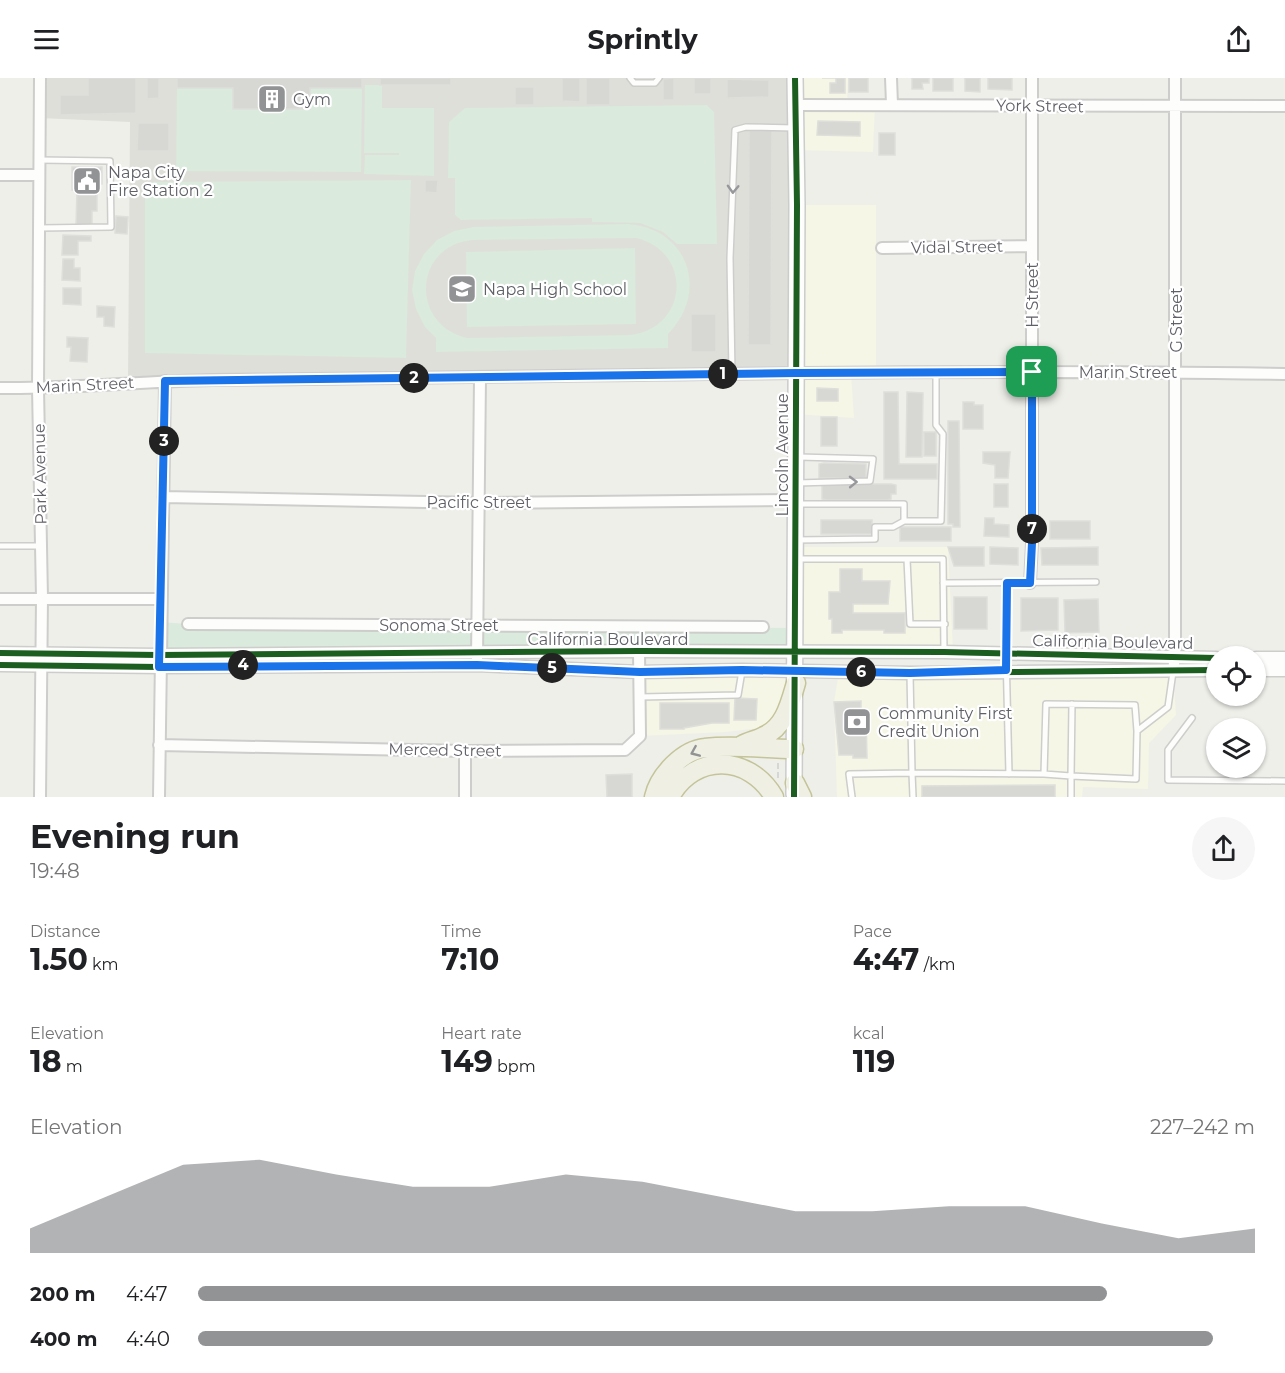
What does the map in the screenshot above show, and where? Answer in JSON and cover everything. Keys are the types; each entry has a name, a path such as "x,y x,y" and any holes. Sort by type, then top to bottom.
{"highway":[{"path":"738,747 766,735 778,726 787,712 795,677"},
{"path":"654,797 655,790 668,770 687,754 704,748 794,749"},
{"path":"670,797 683,779 701,767 720,763 741,767 759,777 774,797"}],"main road":[{"name":"Lincoln Avenue","path":"795,78 797,205 794,749 797,792"}],"street":[{"name":"Park Avenue","path":"40,78 38,388 42,598 40,797"},
{"path":"891,78 892,104"},
{"name":"H Street","path":"1030,583 1032,543 1032,78"},
{"name":"G Street","path":"1174,664 1175,78"},
{"name":"York Street","path":"796,105 1285,106"},
{"path":"0,175 39,175"},
{"name":"Vidal Street","path":"882,248 1031,246"},
{"name":"Marin Street","path":"0,388 165,381 796,373 1285,374"},
{"path":"477,659 480,378"},
{"path":"159,797 159,661 165,381"},
{"name":"Pacific Street","path":"163,497 479,503 795,502"},
{"path":"0,598 161,599"},
{"name":"Sonoma Street","path":"188,624 763,627"},
{"name":"California Boulevard","path":"0,653 40,659 159,661 477,659 639,651 944,652 1006,653 1174,664 1206,669"},
{"name":"Merced Street","path":"159,745 465,752 625,750 640,736 639,651"},
{"path":"1266,658 1285,658"},
{"name":"California Boulevard","path":"0,665 40,659"},
{"name":"California Boulevard","path":"477,659 640,672 742,670 795,677 1174,664 1206,659"},
{"path":"1266,670 1285,670"},
{"path":"465,752 465,797"}],"lane":[{"path":"630,78 633,83 655,83 659,78"},
{"path":"732,374 730,258 735,130 746,127 796,128"},
{"path":"39,160 110,161 111,227 39,228"},
{"path":"795,540 875,539 875,527 893,527 904,521 941,521 943,434 936,425 936,373"},
{"path":"795,456 873,459 870,481 795,483"},
{"path":"795,502 904,504 904,521"},
{"path":"0,546 41,546"},
{"path":"795,559 943,559 944,652"},
{"path":"907,559 910,624 945,624"},
{"path":"943,583 1096,582"},
{"path":"1007,583 1006,670 1009,774"},
{"path":"1137,731 1168,707 1174,664"},
{"path":"640,697 738,695 742,670"},
{"path":"910,673 913,797"},
{"path":"852,797 849,774 1044,774 1136,779 1135,705 1046,704 1044,774"},
{"path":"1071,797 1072,704"},
{"path":"1192,718 1168,750 1168,780 1285,781"}],"shaded area":[{"name":"Napa High School","path":"40,78 795,78 796,373 128,383 130,122 40,118"},
{"path":"795,78 848,78 847,104 875,104 873,152 796,150"},
{"path":"365,85 382,85 382,108 434,108 434,176 364,174 365,155 399,155 399,153 364,153"},
{"path":"177,88 233,88 233,109 310,109 310,88 362,88 361,172 176,171"},
{"path":"707,105 714,112 717,244 677,244 663,232 640,223 592,222 592,218 461,220 455,215 455,178 448,178 449,122 465,108"},
{"path":"411,180 406,358 145,353 145,182"},
{"path":"797,205 876,205 876,373 851,373 854,418 795,414"},
{"path":"628,224 649,228 665,237 678,249 686,265 690,282 688,300 681,317 668,334 668,348 436,352 436,338 425,327 416,309 412,290 415,271 424,254 437,240 454,231 473,227","holes":["636,238 655,246 668,258 675,273 676,290 672,305 663,319 649,330 629,335 467,338 448,330 435,317 428,302 426,286 430,270 439,255 453,245 473,240"]},
{"path":"635,248 636,324 467,327 466,252"},
{"path":"795,547 948,547 953,652 794,653"},
{"path":"160,622 795,628 794,653 159,655"},
{"path":"1173,669 1176,715 1149,743 1148,789 1083,787 1082,797 837,797 834,702 839,672"},
{"path":"795,671 778,726 725,732 640,736 640,672"}],"building":[{"path":"88,78 136,78 136,113 60,115 60,95 88,95"},
{"path":"147,78 159,78 159,98 147,99"},
{"name":"Gym","path":"177,78 362,78 362,88 310,88 310,109 233,109 233,88 177,88"},
{"path":"380,78 451,78 451,85 380,85"},
{"path":"562,78 580,78 580,102 562,101"},
{"path":"586,78 610,78 610,105 586,105"},
{"path":"674,78 674,100 663,100 663,79"},
{"path":"694,78 711,78 711,94 694,94"},
{"path":"836,78 845,78 845,93 830,93 830,83 836,83"},
{"path":"849,78 868,78 868,92 849,92"},
{"path":"912,78 929,78 929,83 922,83 923,89 912,89"},
{"path":"933,78 953,78 953,91 933,91"},
{"path":"965,78 980,78 980,92 965,91"},
{"path":"988,78 1012,78 1012,90 988,89"},
{"path":"727,79 769,80 769,97 727,98"},
{"path":"515,87 534,87 534,105 515,105"},
{"path":"818,121 860,122 860,136 817,135"},
{"path":"138,123 169,123 169,151 137,151"},
{"path":"749,130 772,130 771,345 748,345"},
{"path":"879,133 895,133 895,155 879,155"},
{"name":"Napa City Fire Station 2","path":"72,167 102,167 102,184 97,184 97,211 92,211 92,226 76,226 77,190 72,190"},
{"path":"425,180 438,180 437,193 425,192"},
{"path":"116,216 128,217 127,234 115,233"},
{"path":"63,235 91,236 91,241 78,241 78,255 62,255"},
{"path":"63,259 74,259 74,268 80,268 80,281 62,280"},
{"path":"63,288 81,288 81,305 63,304"},
{"path":"97,306 115,307 114,327 104,326 104,317 97,317"},
{"path":"691,314 716,314 716,352 691,352"},
{"path":"67,337 88,338 87,362 70,361 71,347 67,347"},
{"path":"817,388 838,389 838,401 817,401"},
{"path":"884,392 898,392 899,464 937,464 937,479 884,479"},
{"path":"907,392 923,393 922,457 906,457"},
{"path":"963,402 983,405 983,429 963,429"},
{"path":"821,417 837,417 837,446 821,446"},
{"path":"948,421 959,421 960,527 948,524"},
{"path":"924,432 936,432 936,456 924,456"},
{"path":"983,452 1010,452 1008,478 995,478 995,465 983,463"},
{"path":"819,464 866,464 866,478 819,478"},
{"path":"822,484 891,484 896,485 896,494 891,494 891,499 887,500 827,500 822,499"},
{"path":"994,484 1008,484 1008,507 994,507"},
{"path":"985,518 994,518 994,524 1009,525 1009,537 984,536"},
{"path":"821,520 872,520 872,534 821,534"},
{"path":"1050,521 1090,521 1090,539 1050,539"},
{"path":"900,527 951,527 951,541 900,541"},
{"path":"948,547 984,547 984,566 954,566"},
{"path":"990,547 1018,548 1018,565 990,564"},
{"path":"1098,547 1098,565 1042,565 1041,548"},
{"path":"840,569 862,569 862,581 890,581 888,604 853,604 853,613 905,613 905,633 884,633 884,630 842,630 842,633 832,633 832,619 829,619 829,592 840,592"},
{"path":"954,597 987,597 987,629 954,629"},
{"path":"1021,598 1058,598 1058,630 1021,631"},
{"path":"1098,599 1099,632 1065,633 1064,600"},
{"path":"735,698 757,699 756,720 734,720"},
{"path":"861,701 861,717 866,717 867,758 839,755 834,702"},
{"path":"660,703 729,703 729,723 712,723 684,729 660,729"},
{"path":"632,774 632,797 607,797 606,775"},
{"path":"1055,785 1055,797 922,797 922,786"}],"cycle path":[{"path":"794,797 797,205 795,78"},
{"path":"0,653 159,655 639,651 944,652 1206,658"},
{"path":"0,665 159,667 477,665 640,672 742,670 910,673 1206,670"}],"place":[{"name":"Gym","path":"272,99"},
{"name":"Napa City Fire Station 2","path":"87,181"},
{"name":"Napa High School","path":"462,289"},
{"name":"Community First Credit Union","path":"857,722"}],"route":[{"path":"1032,372 1030,583 1007,583 1006,670 910,673 742,670 640,672 477,665 159,667 165,381 1032,372"}]}
